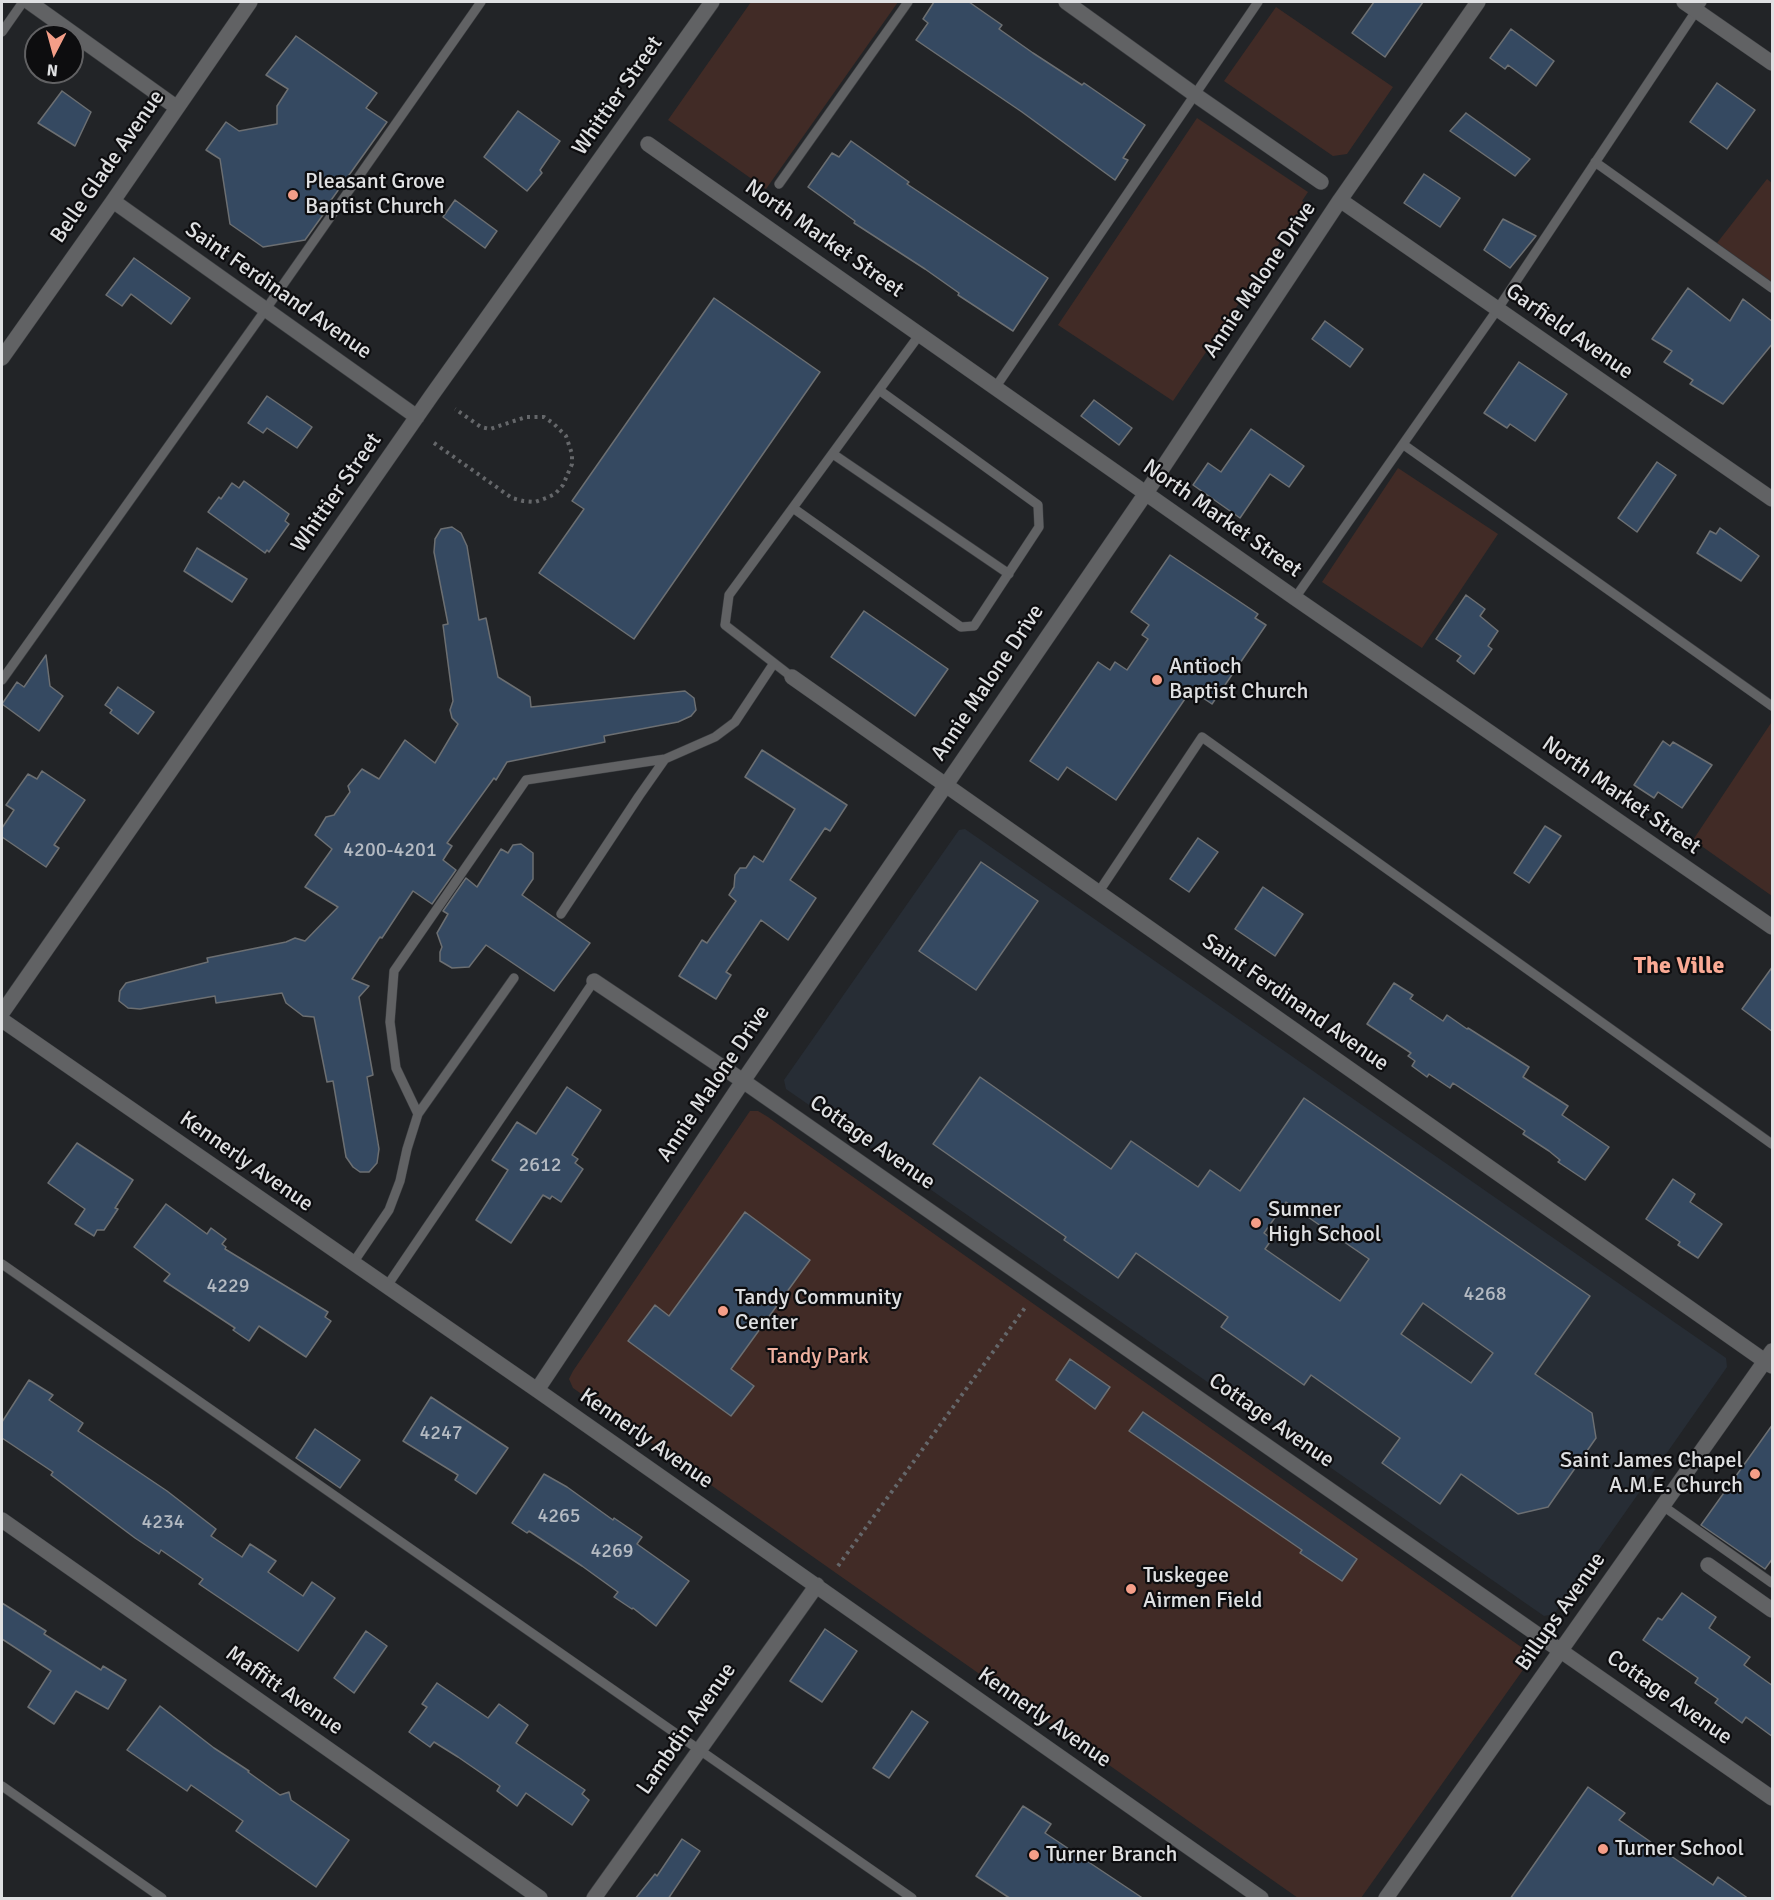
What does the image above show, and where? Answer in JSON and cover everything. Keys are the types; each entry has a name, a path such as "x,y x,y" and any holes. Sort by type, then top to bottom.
{"street":[{"path":"29,2 176,107"},
{"name":"Belle Glade Avenue","path":"2,358 250,2"},
{"name":"Whittier Street","path":"2,1013 417,417 712,2"},
{"path":"1066,2 1321,182"},
{"name":"Annie Malone Drive","path":"537,1390 743,1081 1146,493 1340,200 1478,2"},
{"path":"1694,4 1773,63"},
{"name":"North Market Street","path":"648,144 1295,598 1773,927"},
{"name":"Garfield Avenue","path":"1340,200 1773,499"},
{"name":"Saint Ferdinand Avenue","path":"113,201 417,417"},
{"name":"Saint Ferdinand Avenue","path":"792,677 1098,893 1770,1359"},
{"name":"Cottage Avenue","path":"594,981 743,1081 1773,1798"},
{"name":"Kennerly Avenue","path":"2,1020 537,1390 1262,1899"},
{"name":"Billups Avenue","path":"1386,1899 1663,1506 1770,1359"},
{"name":"Maffitt Avenue","path":"2,1520 540,1899"},
{"path":"1708,1565 1773,1610"},
{"name":"Lambdin Avenue","path":"594,1899 817,1586"}],"lane":[{"path":"2,32 23,2"},
{"path":"2,680 481,2"},
{"path":"779,184 908,2"},
{"path":"995,388 1258,2"},
{"path":"1295,598 1497,310 1595,162 1694,4"},
{"path":"1595,162 1773,288"},
{"path":"792,677 725,625 729,595 920,334"},
{"path":"793,508 961,627 974,626 1039,527 1038,505 879,390"},
{"path":"1404,445 1773,706"},
{"path":"833,454 1008,574"},
{"path":"418,1114 396,1068 390,1022 394,971 525,780 665,759 715,736 735,722 774,663"},
{"path":"1098,893 1202,737 1773,1144"},
{"path":"561,914 665,759"},
{"path":"353,1263 389,1210 400,1181 418,1114 514,978"},
{"path":"387,1286 594,981"},
{"path":"2,1264 912,1899"},
{"path":"1663,1506 1773,1583"},
{"path":"2,1786 162,1899"}],"path":[{"path":"434,444 512,498 535,502 555,494 563,485 570,470 572,454 566,436 553,423 544,417 526,417 490,429 481,427 455,409"},
{"path":"838,1566 1027,1305"}],"shaded area":[{"name":"Sumner High School","path":"965,829 1726,1358 1727,1367 1554,1614 1544,1616 786,1089 784,1080 959,830"}],"green space":[{"path":"751,2 898,2 766,189 668,120"},
{"path":"1276,7 1393,87 1347,154 1333,156 1224,81"},
{"path":"1197,118 1308,192 1302,201 1306,204 1173,401 1058,325"},
{"path":"1767,179 1772,183 1772,282 1717,243"},
{"path":"1398,468 1498,534 1422,648 1322,582"},
{"path":"1772,724 1772,896 1693,840"},
{"name":"Tandy Park","path":"750,1111 758,1111 768,1117 1524,1649 1528,1661 1525,1667 1361,1898 1298,1898 573,1388 569,1379 573,1371"}],"building":[{"path":"934,2 969,2 1002,25 999,29 1033,53 1082,85 1084,83 1145,125 1123,158 1128,160 1115,180 1022,112 916,40 928,23 923,19"},
{"path":"1374,2 1423,2 1385,57 1352,33"},
{"path":"1511,29 1554,61 1536,86 1508,65 1505,69 1490,58"},
{"path":"296,36 377,93 366,108 387,122 305,240 263,247 230,224 220,159 206,150 226,122 239,131 277,124 277,106 288,89 266,75"},
{"path":"1717,83 1755,110 1727,149 1690,122"},
{"path":"62,91 91,112 75,146 38,123"},
{"path":"518,111 560,141 540,170 542,173 527,191 484,157"},
{"path":"1466,113 1530,159 1515,176 1450,131"},
{"path":"851,141 909,182 907,184 1048,278 1013,331 958,295 959,293 925,269 854,223 855,221 808,187 832,153 839,157"},
{"path":"1424,174 1460,198 1440,227 1404,203"},
{"path":"455,200 497,231 485,248 443,217"},
{"path":"1503,219 1536,236 1510,268 1484,250"},
{"path":"134,258 190,298 171,324 131,294 122,306 106,295"},
{"path":"1688,288 1730,321 1743,299 1773,322 1773,343 1723,404 1690,384 1693,380 1664,362 1672,351 1652,339"},
{"path":"714,298 820,372 634,639 539,573 584,509 572,501"},
{"path":"1325,321 1363,349 1350,367 1312,339"},
{"path":"1519,362 1567,394 1535,441 1510,424 1507,428 1484,413"},
{"path":"267,396 312,427 297,448 267,428 263,433 248,423"},
{"path":"1094,400 1132,428 1119,445 1081,416"},
{"path":"1251,429 1304,466 1289,487 1270,474 1240,518 1193,485 1208,463 1221,472"},
{"path":"1657,462 1676,475 1637,532 1618,518"},
{"path":"244,481 289,514 285,521 289,524 269,552 267,550 265,553 208,512 232,483 239,488"},
{"path":"452,527 461,533 467,546 479,620 486,618 498,677 530,697 531,707 685,691 694,698 696,710 691,716 678,722 604,736 605,742 507,762 496,780 494,778 447,843 452,846 443,860 456,870 432,904 413,891 352,979 369,986 359,997 373,1075 367,1077 379,1149 377,1163 369,1172 360,1172 346,1157 333,1081 327,1082 314,1017 303,1016 286,1003 282,993 216,1003 215,996 140,1009 128,1008 119,1001 120,991 126,983 208,962 207,958 286,942 295,938 305,941 338,907 305,887 332,849 315,835 326,817 334,815 350,792 348,786 362,769 379,779 405,740 435,763 458,724 452,718 450,710 453,701 443,625 448,624 434,552 435,539 441,529"},
{"path":"1720,528 1759,556 1741,581 1697,553 1710,531 1716,534"},
{"path":"197,548 247,579 232,602 184,571"},
{"name":"Antioch Baptist Church","path":"1170,555 1258,614 1255,618 1266,625 1212,704 1191,690 1116,800 1067,767 1058,780 1030,761 1098,662 1110,670 1115,662 1127,670 1148,639 1142,635 1149,625 1131,612"},
{"path":"1466,595 1485,609 1480,616 1498,631 1488,646 1492,649 1474,674 1457,661 1461,656 1436,639"},
{"path":"864,611 948,669 915,716 831,657"},
{"path":"46,655 50,686 63,696 39,731 2,704 17,682 24,687"},
{"path":"118,687 154,712 138,734 110,713 112,710 105,705"},
{"path":"1663,741 1670,746 1673,742 1712,765 1682,808 1658,792 1654,798 1634,785"},
{"path":"762,750 847,805 830,831 825,828 790,880 816,898 788,940 761,920 726,972 731,975 716,999 679,976 702,940 707,943 736,901 729,895 734,887 735,875 740,868 746,868 754,856 763,862 795,809 745,777"},
{"path":"42,771 85,800 54,845 59,848 46,867 2,837 2,828 14,810 6,805 28,774 37,779"},
{"path":"1545,826 1561,836 1529,883 1514,873"},
{"path":"1198,838 1218,852 1189,892 1170,879"},
{"path":"521,844 533,853 533,879 522,895 590,943 554,991 486,945 469,967 452,968 440,961 442,947 437,933 448,914 443,911 466,878 477,887 501,849 508,853 513,845"},
{"path":"981,862 1038,901 976,990 919,951"},
{"path":"1263,887 1303,914 1275,956 1235,929"},
{"path":"1773,966 1773,1032 1742,1009"},
{"path":"1394,983 1413,995 1410,999 1443,1021 1447,1015 1529,1067 1523,1077 1568,1106 1562,1115 1609,1147 1585,1180 1558,1162 1560,1160 1549,1151 1523,1134 1525,1131 1453,1083 1450,1088 1429,1074 1427,1077 1412,1066 1415,1061 1408,1056 1411,1053 1367,1024"},
{"path":"980,1077 1111,1169 1131,1141 1198,1187 1210,1170 1240,1191 1304,1098 1590,1296 1535,1374 1592,1413 1596,1438 1548,1507 1518,1514 1461,1474 1440,1504 1382,1463 1400,1438 1311,1375 1304,1385 1221,1327 1228,1317 1136,1253 1118,1278 1064,1240 1066,1237 933,1144","holes":["1286,1202 1369,1259 1340,1301 1265,1249 1272,1239 1264,1233","1423,1303 1493,1353 1471,1383 1401,1334"]},
{"path":"567,1087 601,1110 572,1155 578,1159 575,1163 583,1169 561,1202 552,1196 550,1199 543,1195 511,1243 476,1220 508,1170 492,1160 517,1122 536,1134"},
{"path":"77,1143 133,1180 104,1230 97,1230 94,1236 75,1224 85,1209 48,1183"},
{"path":"1673,1179 1695,1194 1690,1202 1722,1224 1698,1258 1678,1245 1680,1242 1646,1219"},
{"path":"166,1204 207,1234 211,1228 226,1239 222,1244 226,1247 225,1249 328,1312 325,1317 331,1321 306,1357 259,1326 249,1341 233,1330 235,1328 164,1281 170,1274 134,1247"},
{"name":"Tandy Community Center","path":"745,1212 810,1260 731,1369 754,1386 731,1416 628,1341 655,1305 669,1316"},
{"path":"1070,1359 1110,1387 1095,1409 1056,1380"},
{"path":"29,1380 53,1395 49,1400 83,1423 78,1431 167,1491 216,1529 211,1536 242,1557 250,1544 276,1561 268,1572 303,1596 312,1582 335,1598 298,1651 199,1584 203,1579 161,1550 159,1554 135,1538 51,1475 53,1472 2,1438 2,1422"},
{"path":"431,1397 508,1448 476,1494 455,1480 458,1475 403,1441"},
{"path":"1143,1412 1357,1559 1342,1581 1300,1553 1302,1550 1129,1431"},
{"name":"Saint James Chapel A.M.E. Church","path":"1773,1424 1773,1558 1765,1569 1701,1525"},
{"path":"315,1429 360,1460 340,1488 296,1458"},
{"path":"544,1474 642,1537 637,1544 689,1581 656,1626 614,1597 618,1592 582,1566 529,1531 527,1533 512,1523"},
{"path":"1682,1593 1716,1617 1709,1628 1750,1657 1744,1665 1773,1686 1773,1737 1746,1717 1742,1723 1715,1703 1718,1699 1695,1683 1698,1678 1643,1640 1658,1618 1662,1620"},
{"path":"2,1603 46,1631 44,1634 101,1670 103,1666 126,1680 108,1709 76,1691 54,1724 28,1707 51,1671 2,1639"},
{"path":"825,1629 857,1651 822,1702 790,1681"},
{"path":"366,1631 387,1646 354,1693 334,1678"},
{"path":"437,1683 488,1718 499,1704 528,1725 516,1743 585,1790 582,1794 589,1800 572,1825 526,1793 517,1806 497,1791 500,1786 458,1757 434,1742 430,1747 409,1732 427,1707 422,1704"},
{"path":"160,1706 280,1795 289,1792 291,1800 349,1840 316,1887 236,1831 243,1821 191,1785 187,1791 127,1750"},
{"path":"912,1711 928,1722 889,1778 873,1768"},
{"name":"Turner School","path":"1588,1787 1625,1813 1619,1820 1713,1885 1718,1877 1749,1899 1510,1899"},
{"name":"Turner Branch","path":"1023,1806 1051,1824 1045,1833 1144,1899 1011,1899 976,1876"},
{"path":"682,1839 700,1851 668,1899 635,1899 655,1874 657,1876"}],"place":[{"name":"Pleasant Grove Baptist Church","path":"293,195"},
{"name":"Antioch Baptist Church","path":"1157,680"},
{"name":"Sumner High School","path":"1256,1223"},
{"name":"Tandy Community Center","path":"723,1311"},
{"name":"Saint James Chapel A.M.E. Church","path":"1755,1474"},
{"name":"Tuskegee Airmen Field","path":"1131,1589"},
{"name":"Turner School","path":"1603,1849"},
{"name":"Turner Branch","path":"1034,1855"}],"district":[{"name":"The Ville","path":"1679,967"}]}
